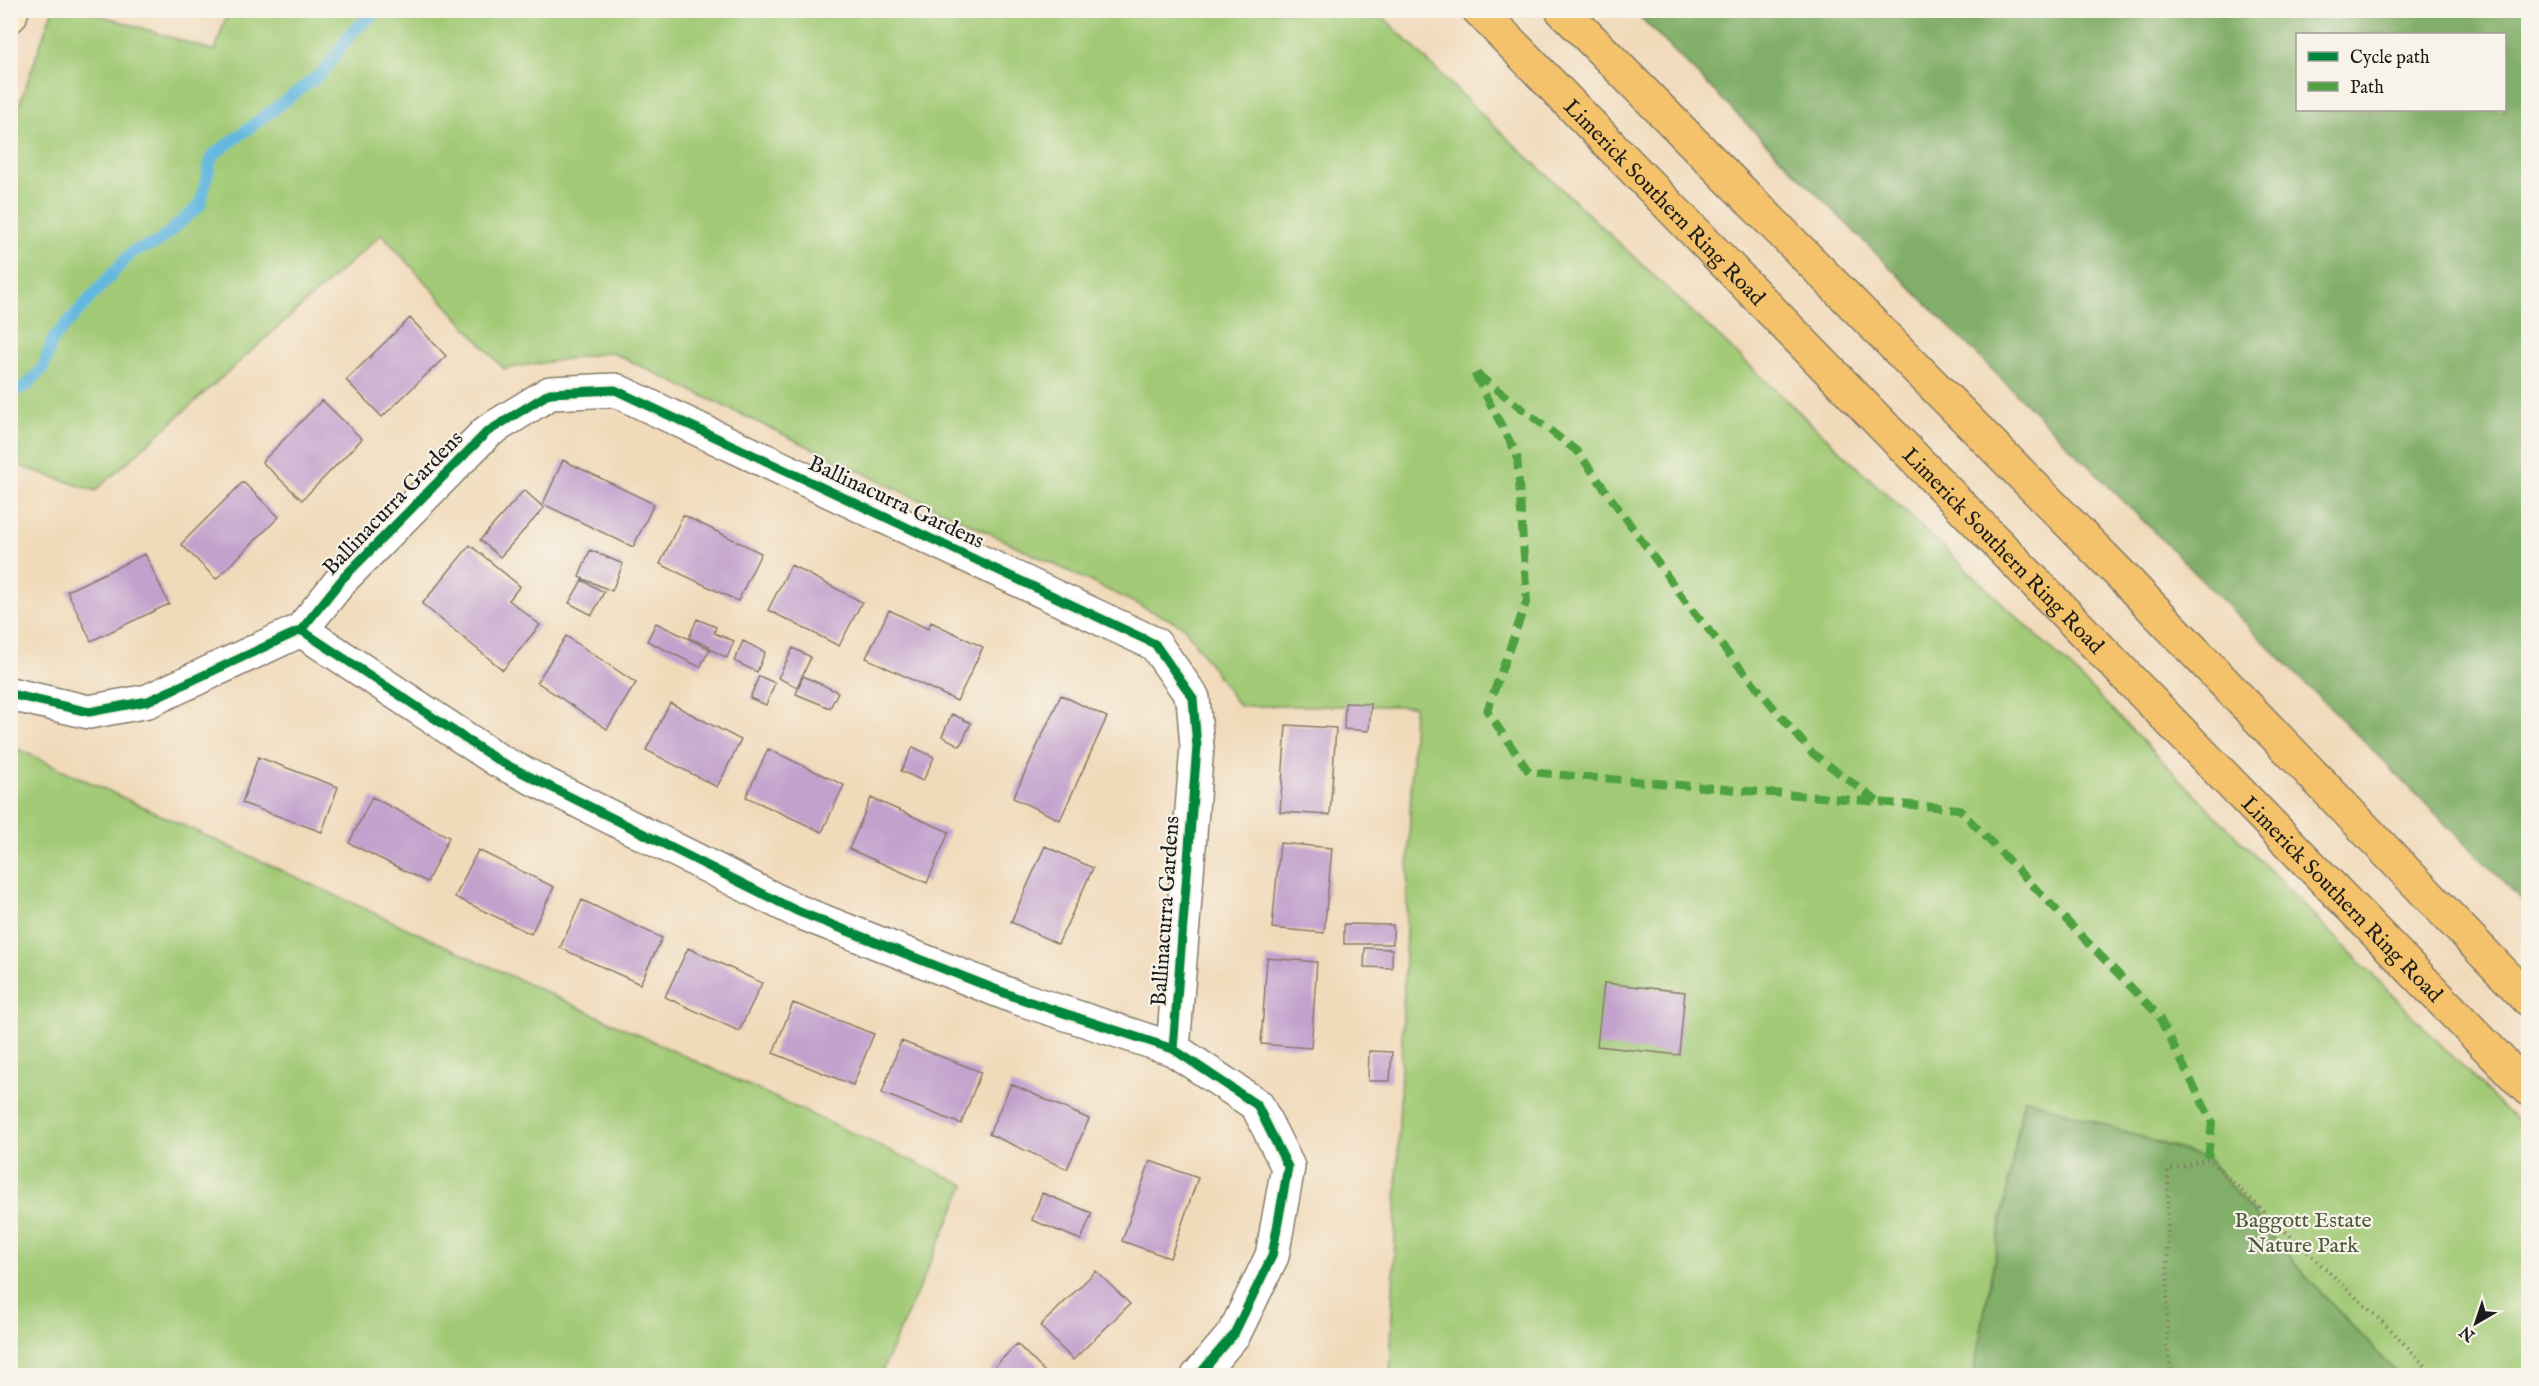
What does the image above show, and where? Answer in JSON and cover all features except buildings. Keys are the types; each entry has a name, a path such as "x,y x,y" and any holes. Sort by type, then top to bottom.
{"highway":[{"path":"1562,10 2120,574 2529,999"},
{"name":"Limerick Southern Ring Road","path":"1480,12 2529,1089"}],"street":[{"path":"10,16 12,10"},
{"name":"Ballinacurra Gardens","path":"10,694 89,711 148,701 301,630 343,578 487,432 550,393 615,390 1155,644 1193,698 1197,747 1173,1049"},
{"name":"Ballinacurra Gardens","path":"301,630 499,761 797,911 1015,997 1173,1049 1257,1105 1288,1167 1272,1256 1234,1334 1198,1376"}],"path":[{"path":"2172,1376 2167,1346 2168,1170 2208,1159 2391,1330 2435,1376"}],"green space":[{"name":"Baggott Estate Nature Park","path":"228,10 1377,11 1470,103 2064,661 2528,1133 2528,1375 2094,1375 2024,1098 1973,1375 1390,1375 1414,706 1239,706 1183,626 611,352 504,369 382,234 95,491 11,463 11,129 52,11 87,11 215,51"},
{"path":"1661,11 2528,11 2528,906 1639,16"},
{"path":"11,746 965,1185 880,1375 11,1375"},
{"path":"2024,1098 2208,1159 2309,1280 2399,1375 1973,1375"}],"waterway":[{"path":"10,392 26,386 43,368 53,339 133,251 157,243 200,205 212,156 322,73 354,30 379,10"}],"marked path":[{"path":"1877,801 1812,753 1691,609 1578,452 1473,371 1517,455 1527,600 1487,711 1529,772 1959,809 2158,1015 2212,1122 2208,1159"}],"cycle path":[{"path":"301,630 343,578 487,432 550,393 615,390 1155,644 1193,698 1197,747 1173,1049"},
{"path":"10,694 89,712 148,701 301,630 499,761 797,911 1015,997 1173,1049 1257,1105 1288,1167 1272,1256 1234,1334 1198,1376"}]}
